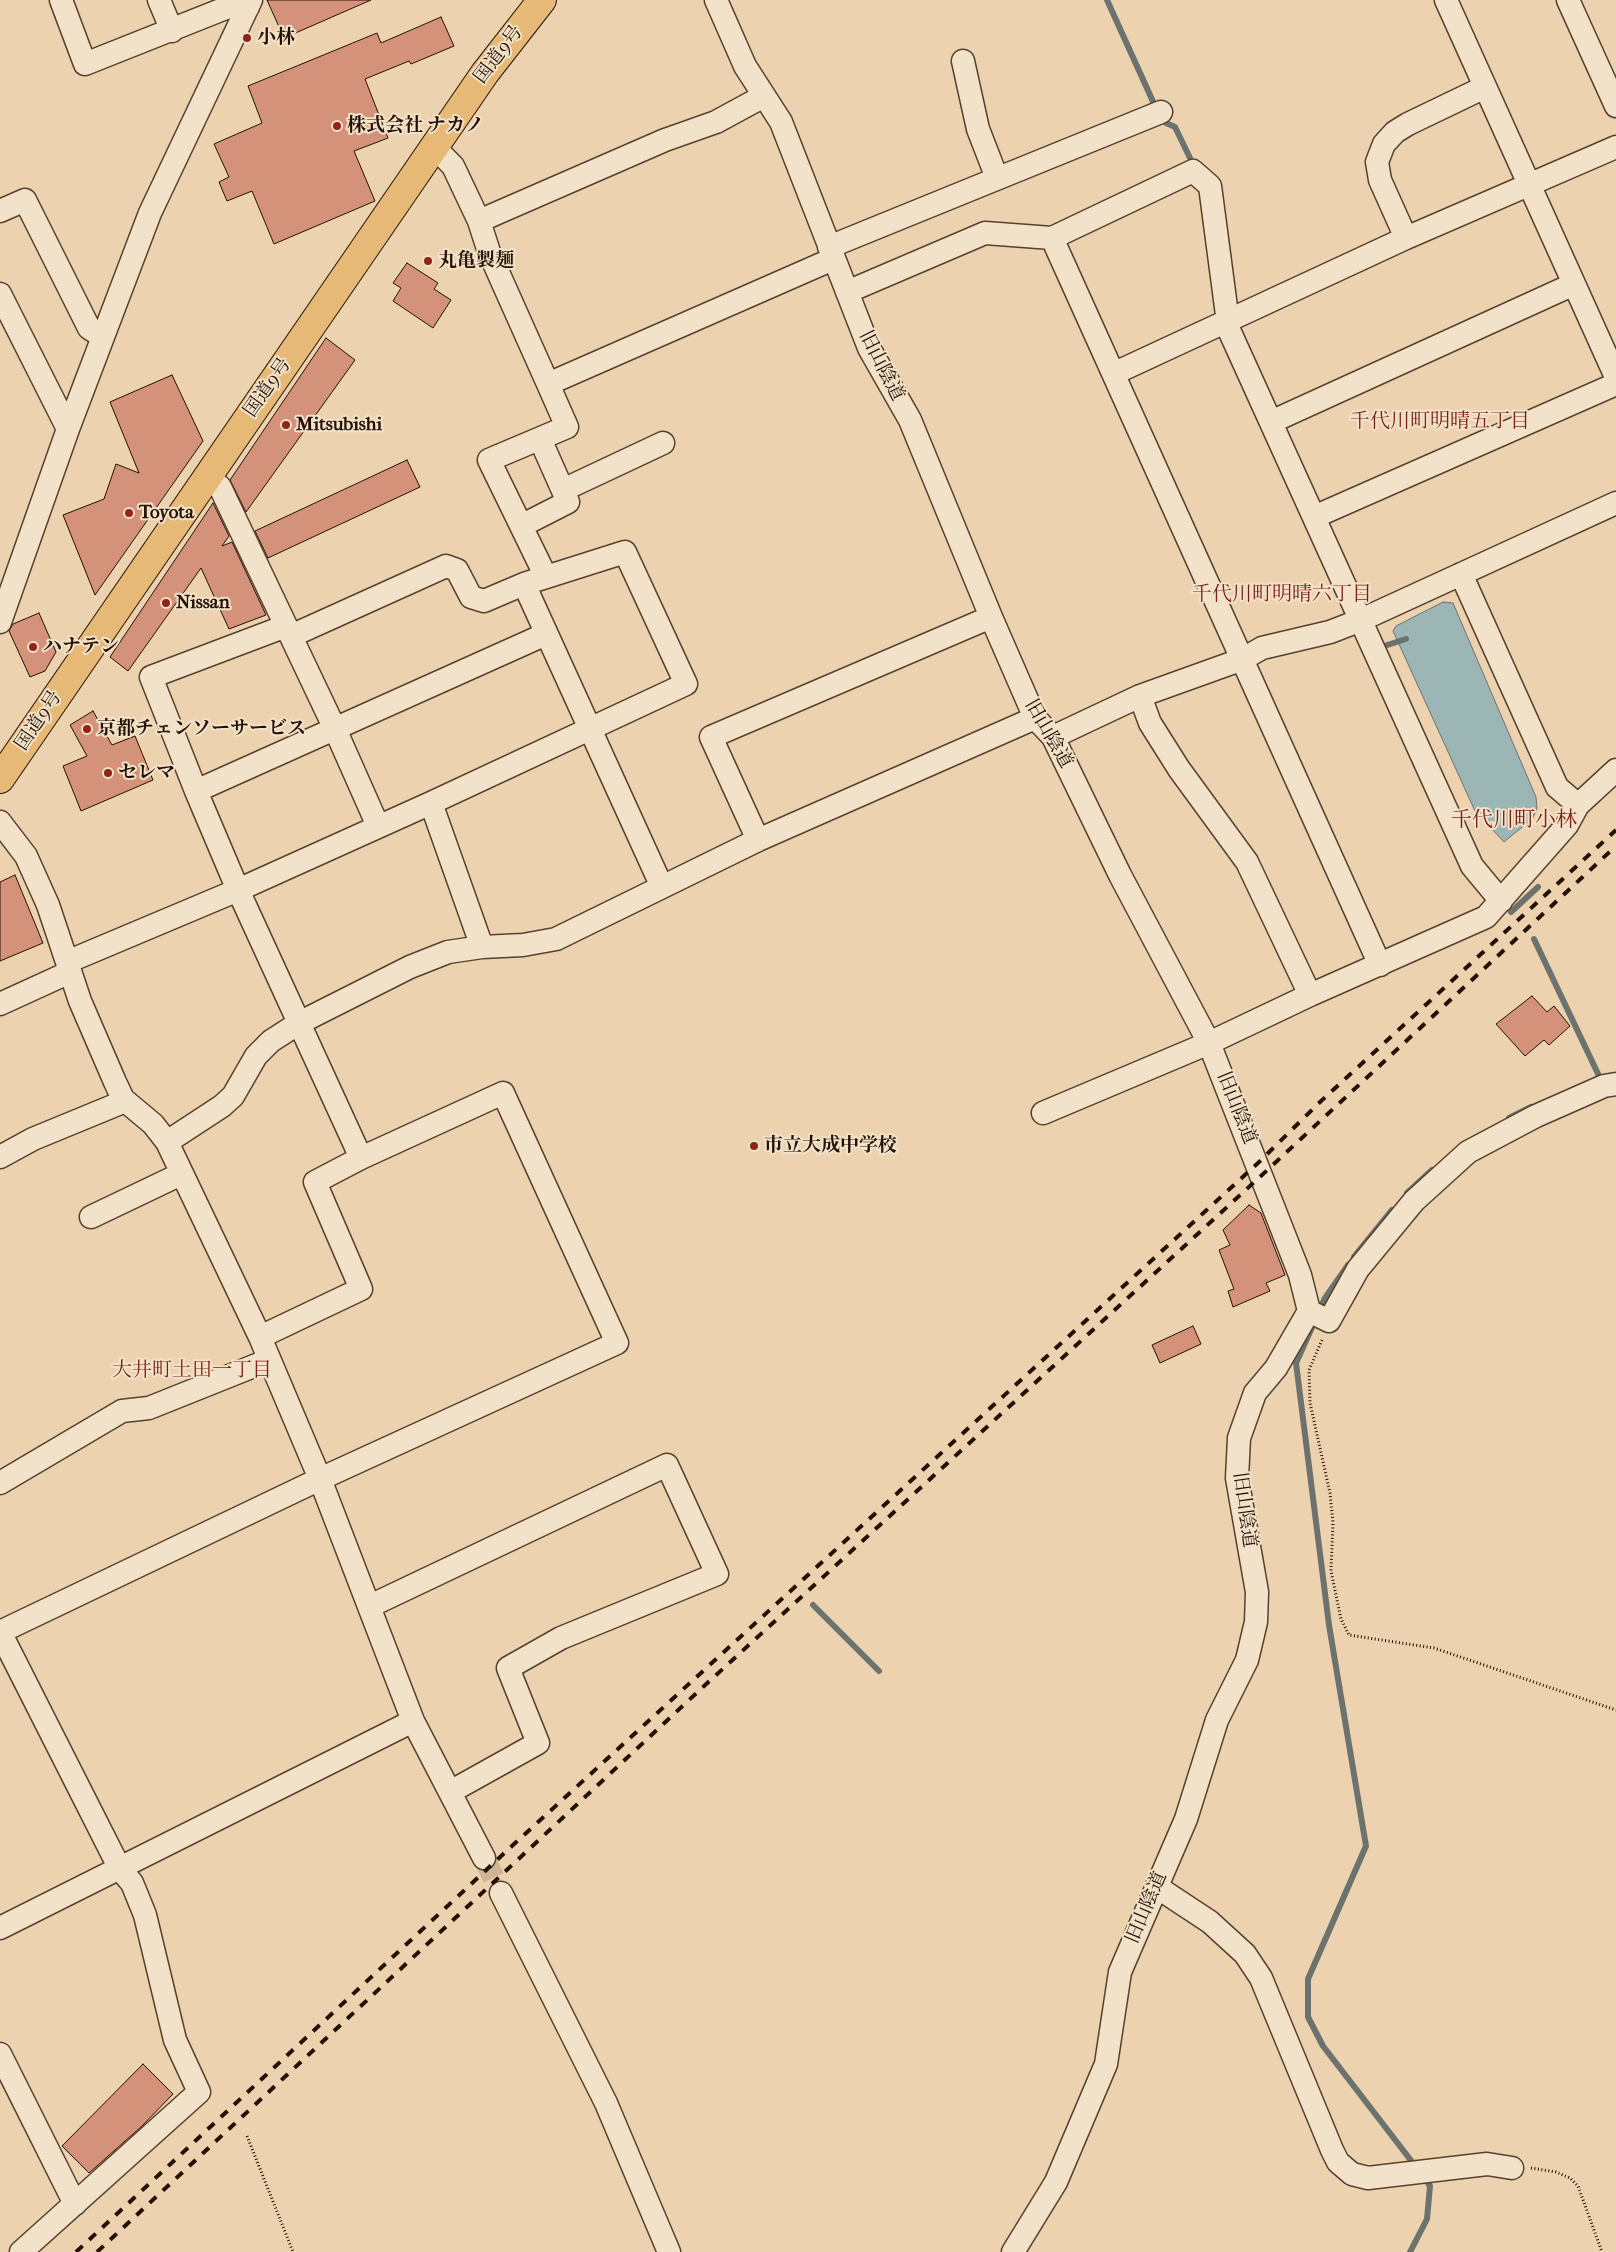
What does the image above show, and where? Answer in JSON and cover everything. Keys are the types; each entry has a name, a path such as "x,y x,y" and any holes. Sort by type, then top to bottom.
{"highway":[{"name":"国道9号","path":"0,779 485,73 542,0"}],"street":[{"path":"0,622 9,573 68,429 150,213 250,3 236,4 85,64 61,0"},
{"path":"159,0 172,31"},
{"name":"旧山陰道","path":"716,0 745,66 781,122 869,348 910,420 991,617 1035,718 1053,737 1120,875 1209,1043 1297,1266 1309,1311 1276,1368 1255,1393 1239,1438 1237,1478 1257,1592 1256,1622 1247,1660 1217,1720 1186,1819 1120,1972 1106,2064 1056,2182 1014,2252"},
{"path":"1446,0 1616,377"},
{"path":"1568,0 1616,106"},
{"path":"963,61 978,129 997,178"},
{"path":"1406,238 1380,180 1377,162 1384,144 1395,132 1408,124 1485,87"},
{"path":"479,221 665,140 716,122 764,96"},
{"path":"548,384 997,178 1161,112"},
{"path":"434,148 453,166 479,221 489,252 568,427 489,460 546,577"},
{"path":"1115,373 1406,238 1616,148"},
{"path":"847,292 985,233 1052,238 1192,172 1210,186 1229,330 1472,866 1501,902"},
{"path":"0,211 25,200 89,328 103,337"},
{"path":"1052,238 1115,373 1380,965"},
{"path":"1271,422 1574,284"},
{"path":"0,294 68,429"},
{"path":"1314,517 1616,384"},
{"path":"520,526 568,502 540,439"},
{"path":"563,490 663,442"},
{"path":"207,476 220,487 335,729 378,826"},
{"path":"1053,737 1140,696 1242,659 1262,648 1330,632 1361,620 1616,504"},
{"path":"0,1004 68,967 238,890 378,826 431,803 686,684 624,552 524,584 484,601 471,596 457,570 446,566 289,631 151,677 238,890 361,1158"},
{"path":"1461,574 1557,787 1578,805"},
{"path":"524,584 662,887"},
{"path":"758,840 711,737 991,617"},
{"path":"196,791 546,634"},
{"path":"1140,696 1150,722 1179,769 1247,862 1310,995"},
{"path":"167,1142 222,1106 233,1096 256,1056 272,1041 299,1023 410,967 448,952 482,946 523,945 556,939 758,840 1035,718"},
{"path":"1043,1113 1209,1043 1310,995 1486,917 1567,825 1578,805 1616,770"},
{"path":"431,803 482,946"},
{"path":"0,822 26,856 48,905 80,1001 123,1099 152,1124 167,1142 260,1337 320,1479 413,1721 484,1858"},
{"path":"1309,1311 1330,1321 1358,1269 1414,1201 1468,1152 1536,1116 1604,1086 1616,1084"},
{"path":"22,2252 199,2092 175,2040 145,1915 132,1883 120,1869 0,1632 320,1479 617,1343 503,1093 361,1158 315,1182 361,1289 260,1337"},
{"path":"0,1157 33,1139 118,1104 123,1099"},
{"path":"92,1217 181,1174"},
{"path":"0,1484 122,1411 149,1408 269,1360"},
{"path":"370,1606 667,1465 717,1574 561,1638 508,1668 538,1744 450,1792"},
{"path":"0,1928 413,1721"},
{"path":"1157,1887 1210,1922 1246,1954 1261,1978 1278,2014 1332,2150 1338,2162 1352,2174 1368,2178 1486,2164 1512,2168"},
{"path":"502,1893 606,2103 669,2252"},
{"path":"0,2054 75,2204"}],"path":[{"path":"1330,1321 1309,1370 1310,1403 1330,1493 1333,1523 1331,1571 1341,1619 1348,1635 1434,1648 1616,1710"},
{"path":"247,2136 293,2252"},
{"path":"1512,2168 1542,2169 1570,2178 1578,2186 1602,2252"}],"water":[{"path":"1443,602 1453,603 1536,797 1537,809 1532,819 1504,842 1475,811 1393,631 1396,626"}],"building":[{"path":"267,0 371,0 284,38"},
{"path":"441,17 454,46 411,64 409,61 365,79 388,138 354,151 375,201 274,244 252,191 227,201 219,182 229,177 214,144 262,123 248,86 377,33 381,43"},
{"path":"407,263 438,283 434,289 451,300 433,328 393,301 401,288 393,283"},
{"path":"326,338 355,360 246,512 230,480"},
{"path":"172,375 203,441 95,595 63,515 104,499 116,464 139,473 110,402"},
{"path":"407,460 420,487 268,558 255,531"},
{"path":"213,503 229,536 222,546 232,542 266,615 229,629 201,568 128,671 110,657"},
{"path":"39,613 56,652 45,671 30,677 9,631 13,624"},
{"name":"セレマ","path":"93,711 112,745 135,736 153,780 81,811 63,766 87,756 70,725"},
{"path":"15,875 43,943 0,961 0,882"},
{"path":"1532,996 1547,1012 1554,1006 1570,1026 1549,1045 1544,1040 1525,1056 1496,1024"},
{"path":"1249,1205 1261,1213 1285,1275 1266,1283 1270,1291 1233,1307 1228,1291 1234,1289 1219,1250 1230,1245 1223,1230"},
{"path":"1193,1326 1201,1344 1160,1363 1152,1345"},
{"path":"143,2064 173,2094 142,2126 89,2173 62,2146"}],"waterway":[{"path":"1107,0 1155,106"},
{"path":"1166,123 1175,127 1190,158"},
{"path":"1381,647 1406,639"},
{"path":"1511,912 1538,887"},
{"path":"1534,939 1600,1078"},
{"path":"1509,1118 1531,1107"},
{"path":"1407,1193 1432,1170"},
{"path":"1354,1257 1392,1210"},
{"path":"1319,1311 1325,1298 1348,1265"},
{"path":"1314,1323 1296,1363 1329,1625 1366,1846 1308,1979 1308,2017 1323,2046 1416,2167"},
{"path":"813,1605 879,1671"},
{"path":"1410,2252 1427,2219 1430,2186 1424,2177"}],"tunnel":[{"path":"484,1858 501,1893"}],"railway":[{"path":"76,2252 513,1845 1258,1163 1320,1102 1616,830"},
{"path":"97,2252 703,1687 1262,1175 1616,846"}],"place":[{"name":"小林","path":"247,38"},
{"name":"株式会社 ナカノ","path":"337,126"},
{"name":"丸亀製麺","path":"428,261"},
{"name":"Mitsubishi","path":"286,425"},
{"name":"Toyota","path":"129,513"},
{"name":"Nissan","path":"166,603"},
{"name":"ハナテン","path":"33,647"},
{"name":"京都チェンソーサービス","path":"87,729"},
{"name":"セレマ","path":"108,773"},
{"name":"市立大成中学校","path":"754,1146"}],"district":[{"name":"千代川町明晴五丁目","path":"1440,422"},
{"name":"千代川町明晴六丁目","path":"1282,595"},
{"name":"千代川町小林","path":"1514,821"},
{"name":"大井町土田一丁目","path":"192,1371"}]}
